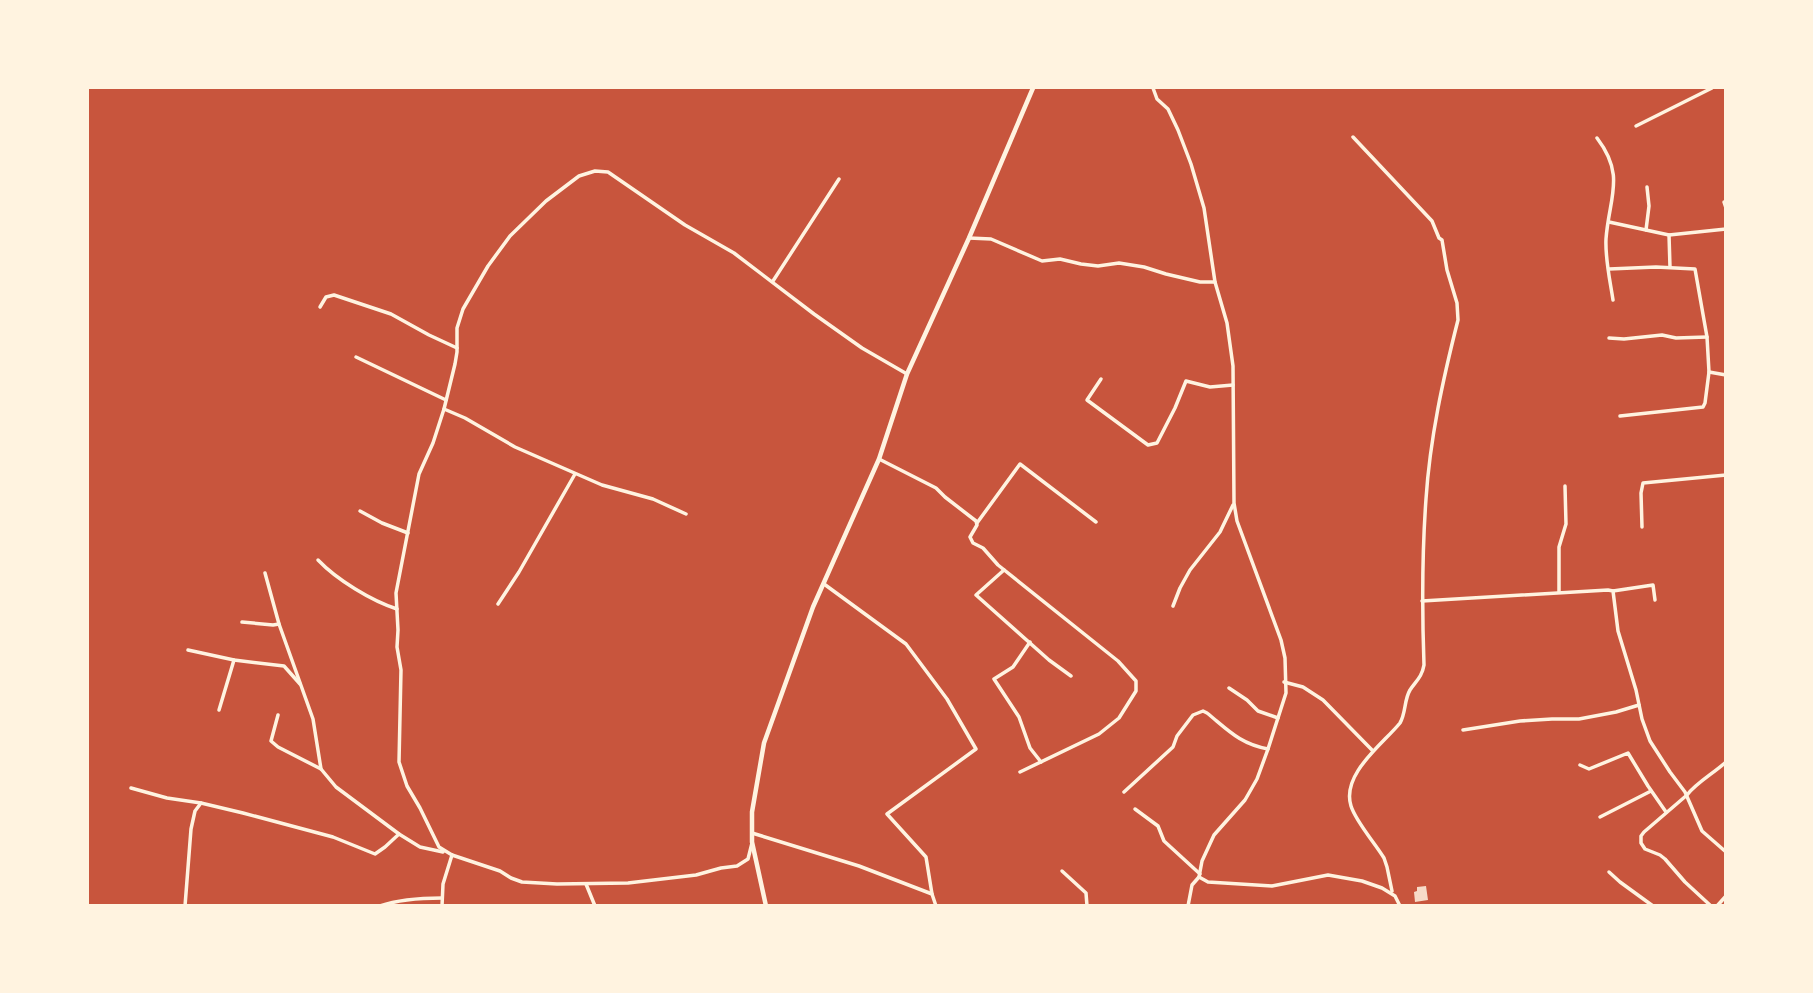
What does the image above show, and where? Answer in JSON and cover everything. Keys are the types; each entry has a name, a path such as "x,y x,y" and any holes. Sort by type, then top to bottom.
{"street":[{"path":"766,905 752,842 752,812 764,743 813,607 879,459 907,374 1033,88"},
{"path":"1153,88 1157,99 1168,110 1178,130 1204,208 1215,282 1227,323 1233,366 1234,503 1237,521 1281,640 1285,658 1286,694 1257,779 1245,800 1214,835 1202,861 1200,876 1192,885 1188,905"},
{"path":"1636,126 1712,88"},
{"path":"1353,137 1432,221 1442,240 1457,303 1458,320 1437,411 1427,487 1422,601 1424,665 1422,674 1408,694 1404,717 1360,768 1352,784 1350,801 1356,816 1384,858 1390,890 1400,905"},
{"path":"1597,138 1606,150 1615,181 1606,239 1613,300"},
{"path":"445,852 439,847 407,786 399,762 401,670 397,647 396,593 419,474 444,409 457,348 457,328 463,309 488,266 510,236 546,201 579,176 608,172 685,225 734,253 814,314 907,374"},
{"path":"773,281 839,179"},
{"path":"1646,230 1649,206 1647,187"},
{"path":"1726,202 1726,208"},
{"path":"1609,222 1669,235 1726,229"},
{"path":"1669,235 1670,267"},
{"path":"969,238 991,239 1042,261 1060,259 1098,266 1119,263 1184,279 1215,282"},
{"path":"1609,269 1695,269 1707,337 1709,372 1706,403 1703,407 1620,416"},
{"path":"320,307 326,297 334,295 391,314 457,348"},
{"path":"1609,338 1662,335 1676,338 1707,337"},
{"path":"356,357 446,400"},
{"path":"1709,372 1726,375"},
{"path":"1101,379 1087,400 1149,444 1157,443 1186,381 1210,387 1233,386"},
{"path":"444,409 515,447 575,474 602,485 653,499 686,514"},
{"path":"879,459 936,488 977,523"},
{"path":"1020,772 1099,734 1119,718 1134,695 1137,684 1118,661 1004,570 983,548 971,541 970,537 977,523 1020,464 1096,522"},
{"path":"498,604 575,474"},
{"path":"1642,527 1643,483 1726,475"},
{"path":"1559,592 1559,547 1566,524 1565,486"},
{"path":"1173,606 1190,570 1220,532 1234,503"},
{"path":"360,511 408,533"},
{"path":"318,560 327,570 352,586 397,609"},
{"path":"1004,570 976,595 1071,676"},
{"path":"265,573 279,624 313,719 321,769"},
{"path":"824,584 906,644 947,699 976,749 887,814 926,857 936,905"},
{"path":"1422,601 1613,591 1653,584 1655,600"},
{"path":"1613,591 1618,631 1650,741 1687,796 1702,831 1726,852"},
{"path":"242,622 279,624"},
{"path":"1030,642 1013,667 994,679 1019,717 1030,748 1041,762"},
{"path":"188,650 234,660 284,666 289,663 291,656"},
{"path":"219,710 234,660"},
{"path":"284,666 301,686"},
{"path":"1284,682 1303,687 1323,700 1373,749 1372,752"},
{"path":"1229,688 1258,710 1278,718"},
{"path":"1463,730 1520,721 1579,719 1639,705"},
{"path":"1124,792 1172,747 1189,719 1199,711 1207,713 1236,737 1253,746 1268,749"},
{"path":"278,715 271,741 321,769 337,787 399,834 420,847 445,852 500,871 522,882 628,883 696,875 737,866 748,859 752,842"},
{"path":"1580,765 1589,769 1628,753 1667,812"},
{"path":"1711,905 1685,882 1665,859 1645,849 1641,836 1726,762"},
{"path":"131,788 167,799 201,803 333,837 375,854 399,834"},
{"path":"1600,817 1651,791"},
{"path":"184,905 191,828 195,811 201,803"},
{"path":"1135,809 1158,826 1164,841 1208,882 1272,886 1328,875 1373,884 1395,896"},
{"path":"752,833 859,866 932,894"},
{"path":"442,905 443,884 452,855"},
{"path":"1062,871 1086,893 1087,905"},
{"path":"1609,872 1620,883 1653,905"},
{"path":"586,884 595,905"},
{"path":"1717,905 1726,896"},
{"path":"380,905 442,898"}],"building":[{"path":"1426,886 1428,900 1415,902 1414,892 1417,887"}]}
